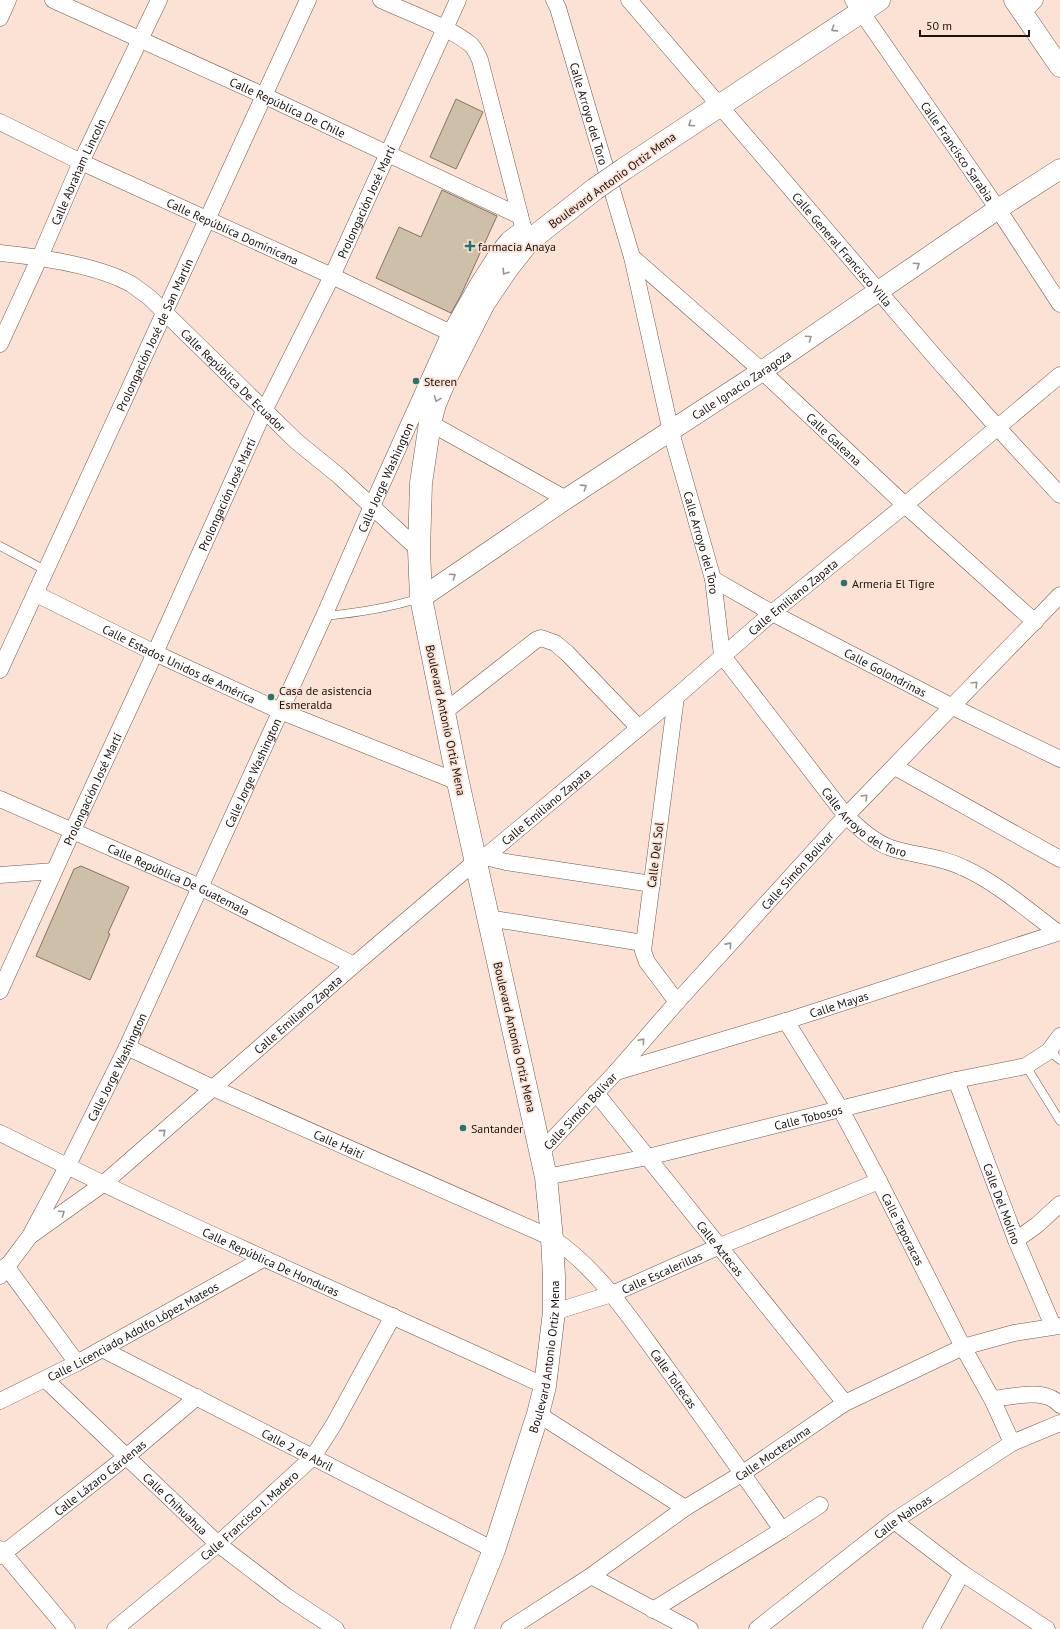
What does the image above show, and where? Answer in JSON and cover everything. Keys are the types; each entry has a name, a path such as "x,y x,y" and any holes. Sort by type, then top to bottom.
{"main road":[{"name":"Boulevard Antonio Ortiz Mena","path":"462,1629 494,1550 538,1414 545,1386 554,1312 554,1276 546,1177 488,918 481,859 458,782 421,598 419,550 421,483 430,423 435,404 446,378 457,336 484,303 507,269 524,229 595,189 718,105 857,6 879,0"}],"street":[{"path":"0,18 8,0"},
{"name":"Calle República De Chile","path":"54,0 388,153 524,229"},
{"name":"Calle Abraham Lincoln","path":"0,344 81,162 159,0"},
{"name":"Prolongación José de San Martín","path":"0,670 308,0"},
{"path":"381,0 445,29 470,44 476,52 480,60 524,229"},
{"name":"Prolongación José Martí","path":"0,991 72,832 156,653 264,411 332,276 458,0"},
{"name":"Calle Arroyo del Toro","path":"554,0 558,8 632,257 672,432 713,579 722,655 846,816 868,835 889,847 949,861 966,868 983,878 1058,932"},
{"name":"Calle General Francisco Villa","path":"637,2 718,105 998,428 1060,495"},
{"path":"1024,4 1060,67"},
{"name":"Calle Francisco Sarabia","path":"857,6 998,209 1060,304"},
{"name":"Calle República Dominicana","path":"0,122 81,162 332,276 457,336"},
{"name":"Calle Ignacio Zaragoza","path":"421,598 566,499 672,432 998,209 1060,169"},
{"name":"Calle República De Ecuador","path":"0,253 40,257 108,274 131,284 149,297 296,441 339,476 419,550"},
{"name":"Calle Galeana","path":"632,257 762,371 905,505 1035,622"},
{"name":"Calle Jorge Washington","path":"3,1271 30,1236 67,1167 127,1047 324,616 372,506 457,336"},
{"name":"Calle Emiliano Zapata","path":"30,1236 103,1184 354,965 676,697 722,655 998,428 1060,375"},
{"path":"430,423 566,499"},
{"name":"Calle Golondrinas","path":"713,579 772,614 953,707 1060,759"},
{"name":"Calle Estados Unidos de América","path":"36,594 156,653 280,711 458,782"},
{"name":"Calle Simón Bolívar","path":"540,1152 616,1072 677,1002 846,816 1060,595"},
{"path":"443,713 536,640 541,638 555,643 568,653 639,728"},
{"name":"Calle Del Sol","path":"676,697 643,951 646,962 677,1002"},
{"path":"895,767 1060,859"},
{"name":"Calle República De Guatemala","path":"0,800 200,888 354,965"},
{"path":"481,859 652,884"},
{"path":"0,875 54,872"},
{"path":"488,918 644,943"},
{"name":"Calle Mayas","path":"616,1072 786,1021 1058,932"},
{"name":"Calle Teporacas","path":"786,1021 840,1108 879,1181 963,1347 992,1399 1012,1443"},
{"name":"Calle Tobosos","path":"546,1177 648,1158 840,1108 956,1080 1026,1066 1055,1056 1060,1036"},
{"name":"Calle Haití","path":"127,1047 213,1088 552,1238"},
{"name":"Calle Del Molino","path":"956,1080 1016,1240 1057,1326"},
{"name":"Calle Aztecas","path":"596,1093 845,1403"},
{"name":"Calle República De Honduras","path":"0,1134 103,1184 263,1258 545,1386"},
{"name":"Calle Escalerillas","path":"554,1312 612,1294 720,1246 879,1181"},
{"path":"1016,1240 1037,1225 1060,1204"},
{"name":"Calle Toltecas","path":"552,1238 574,1255 612,1294 782,1530"},
{"name":"Calle Licenciado Adolfo López Mateos","path":"0,1401 77,1364 263,1258"},
{"path":"3,1271 77,1364"},
{"name":"Calle Francisco I. Madero","path":"115,1629 218,1544 313,1457 334,1424 393,1316"},
{"name":"Calle Moctezuma","path":"509,1629 591,1576 686,1508 743,1474 845,1403 963,1347 1014,1333 1057,1326"},
{"name":"Calle 2 de Abril","path":"102,1349 494,1550"},
{"name":"Calle Chihuahua","path":"46,1380 218,1544 286,1596 336,1629"},
{"path":"992,1399 1040,1394 1049,1396 1056,1400 1060,1405"},
{"name":"Calle Lázaro Cárdenas","path":"1,1552 126,1457 197,1397"},
{"path":"538,1414 686,1508"},
{"name":"Calle Nahoas","path":"757,1629 894,1521 1012,1443 1060,1423"},
{"path":"653,1610 820,1505"},
{"path":"894,1521 962,1574 1047,1629"},
{"path":"1,1552 67,1629"},
{"path":"931,1629 962,1574"},
{"path":"591,1576 690,1629"}],"lane":[{"path":"0,546 45,570"},
{"path":"324,616 392,607 421,598"},
{"path":"1026,1066 1060,1121"}],"building":[{"path":"456,99 483,112 456,169 430,157"},
{"path":"442,190 497,216 461,295 451,313 376,278 399,227 421,237"},
{"path":"81,866 129,887 108,933 110,934 90,980 36,956 74,869"}],"place":[{"name":"farmacia Anaya","path":"470,246"},
{"name":"Steren","path":"416,381"},
{"name":"Armeria El Tigre","path":"844,583"},
{"name":"Casa de asistencia Esmeralda","path":"271,697"},
{"name":"Santander","path":"463,1128"}]}
